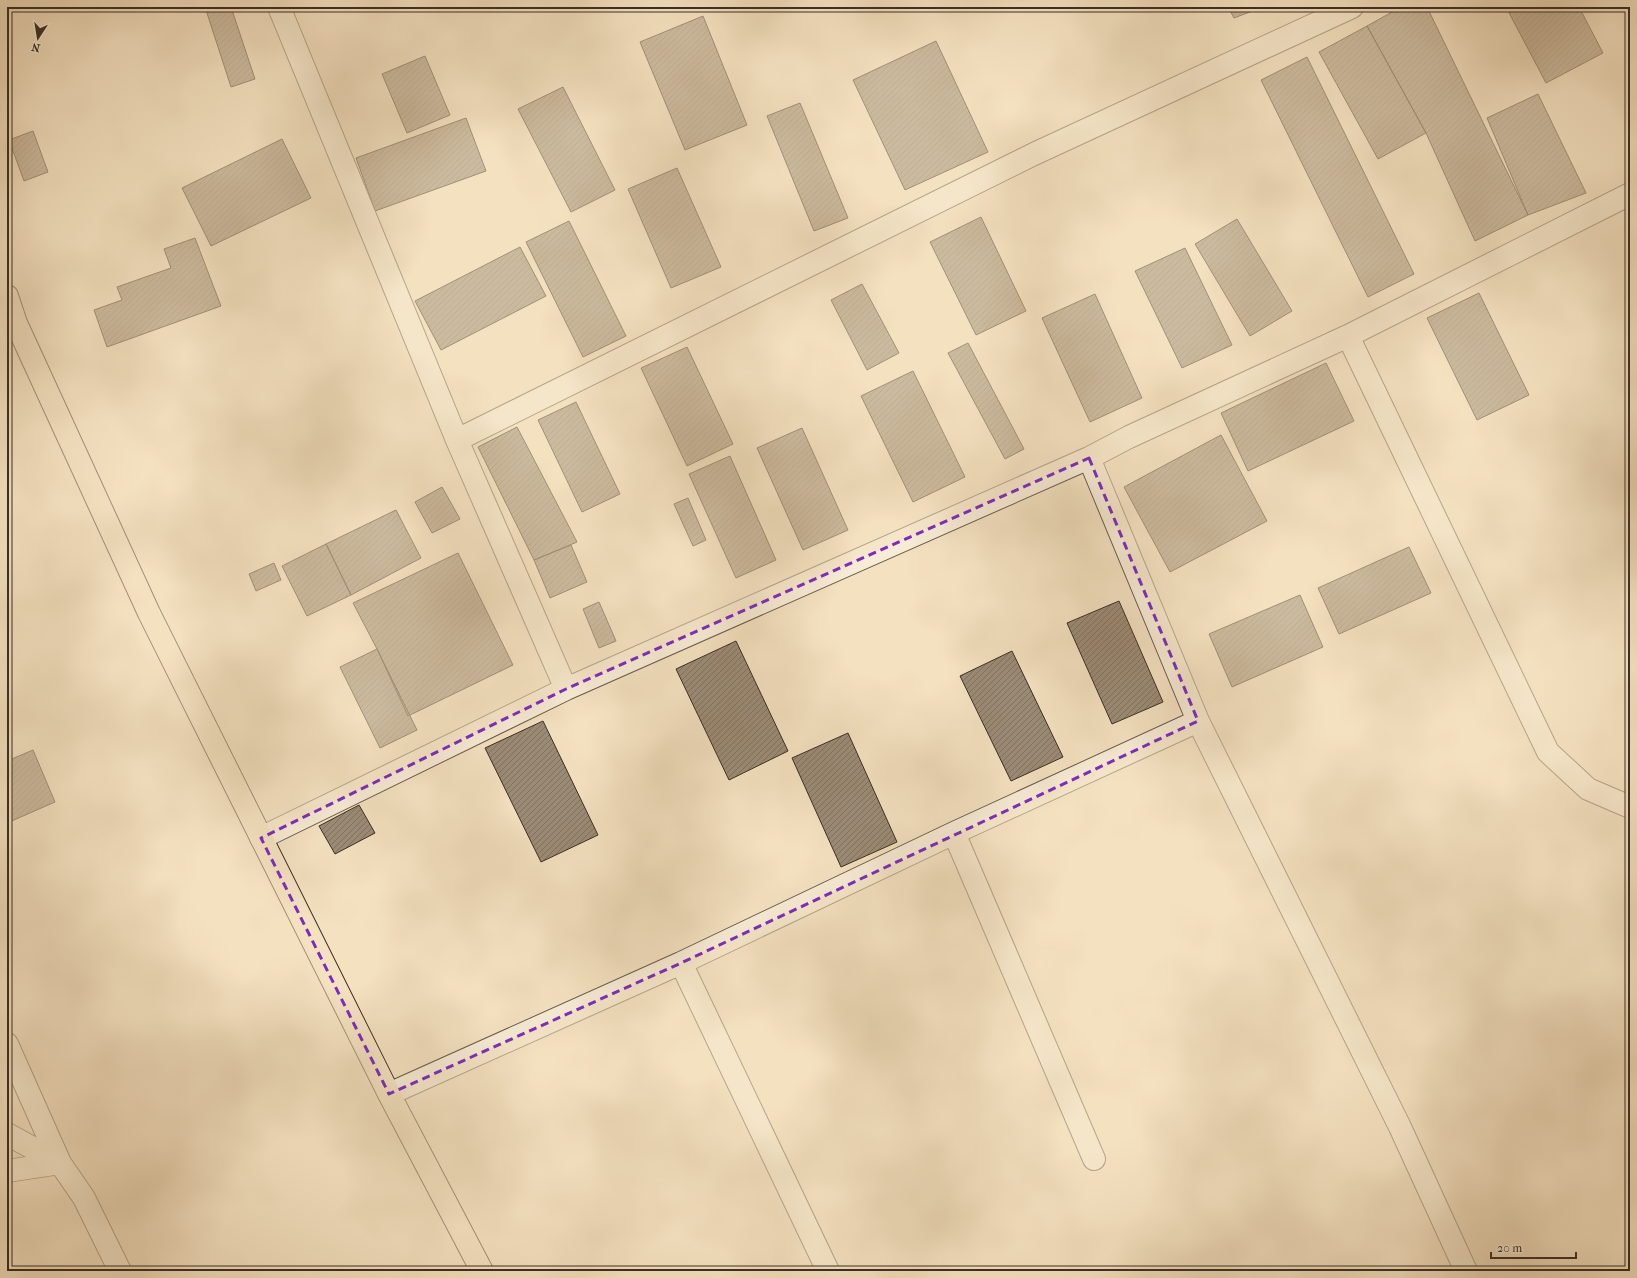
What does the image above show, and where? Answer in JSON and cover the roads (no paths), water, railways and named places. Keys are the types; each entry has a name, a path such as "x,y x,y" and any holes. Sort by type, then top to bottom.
{"main road":[{"path":"7,296 16,323 149,613 389,1094 482,1271"}],"street":[{"path":"278,7 457,440 566,689"},
{"path":"457,440 1034,154 1352,7"},
{"path":"261,838 566,689 1089,458 1128,437 1348,336 1630,194"},
{"path":"1348,336 1548,752 1588,789 1630,807"},
{"path":"1089,458 1198,721 1396,1120 1466,1271"},
{"path":"389,1094 682,963 954,833 1198,721"},
{"path":"954,833 1094,1159"},
{"path":"682,963 828,1271"},
{"path":"7,1044 60,1163 84,1198 120,1271"},
{"path":"7,1134 60,1163"},
{"path":"7,1171 60,1163"}]}
